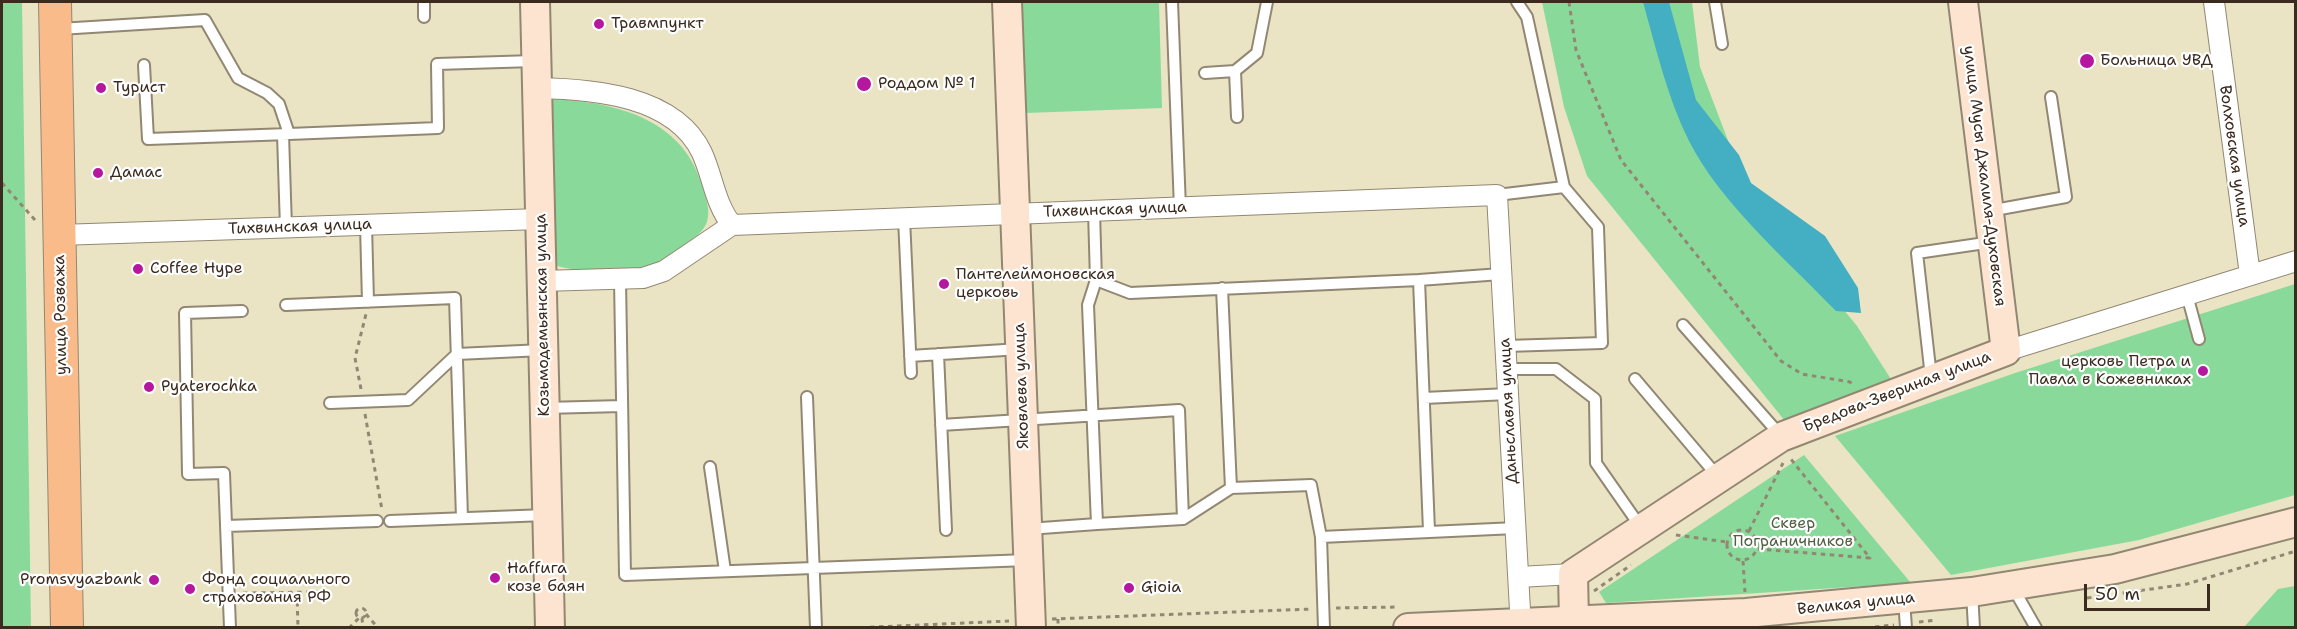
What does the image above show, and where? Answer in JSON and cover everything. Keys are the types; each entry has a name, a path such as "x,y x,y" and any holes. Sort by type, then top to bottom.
{"main road":[{"name":"улица Розважа","path":"56,15 47,227 67,627"}],"street":[{"name":"Козьмодемьянская улица","path":"535,2 550,627"},
{"name":"Яковлева улица","path":"1007,2 1028,560 1040,622"},
{"name":"улица Мусы Джалиля-Духовская","path":"1962,2 2006,351"},
{"name":"Волховская улица","path":"2214,2 2250,275"},
{"path":"537,74 586,90 617,96 665,116 681,127 701,152 721,208 732,225 664,271 621,280 542,281"},
{"name":"Тихвинская улица","path":"732,225 1497,195"},
{"name":"Даньславля улица","path":"1497,195 1521,625"},
{"name":"Тихвинская улица","path":"47,227 286,228 540,219"},
{"name":"Бредова-Звериная улица","path":"1573,574 1781,437 1867,402 2006,351 2295,261"},
{"name":"Великая улица","path":"1406,617 1467,627 1521,625 1574,612 1746,613 1972,592 2115,568 2295,522"},
{"path":"1519,577 1573,574 1574,612"}],"lane":[{"path":"424,2 424,17"},
{"path":"1172,2 1180,74 1180,208"},
{"path":"1205,73 1235,71 1257,53 1267,2"},
{"path":"1506,346 1602,342 1598,227 1564,187 1527,17 1517,2"},
{"path":"1715,2 1722,44"},
{"path":"56,15 205,20 238,78 267,93 279,104 286,134 286,228"},
{"path":"144,65 148,139 438,128 437,64 537,74"},
{"path":"1235,71 1237,117"},
{"path":"1989,211 2066,197 2051,97"},
{"path":"1497,195 1564,187"},
{"path":"1094,211 1096,280 1088,305 1097,524"},
{"path":"904,218 911,373"},
{"path":"366,225 368,302"},
{"path":"1931,378 1917,253 1992,242"},
{"path":"1096,280 1130,292 1419,280 1501,274"},
{"path":"621,280 625,575 1028,560"},
{"path":"1419,280 1429,531"},
{"path":"1222,288 1231,488"},
{"path":"2187,295 2199,339"},
{"path":"286,304 455,298 462,518"},
{"path":"230,627 224,474 188,474 185,313 242,311"},
{"path":"1683,325 1781,437"},
{"path":"910,356 1020,349"},
{"path":"330,403 408,400 457,354 543,350"},
{"path":"938,354 946,530"},
{"path":"1507,369 1556,369 1595,399 1596,463 1643,530"},
{"path":"1635,379 1719,478"},
{"path":"1424,398 1508,394"},
{"path":"807,397 816,627"},
{"path":"545,408 622,406"},
{"path":"941,425 1179,410 1183,519"},
{"path":"710,467 724,571"},
{"path":"1027,529 1183,519 1231,488 1311,485 1321,537 1324,627"},
{"path":"390,521 548,515"},
{"path":"226,526 377,521"},
{"path":"1321,537 1516,528"},
{"path":"2012,586 2036,627"},
{"path":"1972,592 1974,627"},
{"path":"1904,599 1906,627"}],"path":[{"path":"1569,2 1576,50 1621,160 1781,361 1803,374 1850,382 1867,402"},
{"path":"2,185 47,227"},
{"path":"1749,531 1787,455 1870,558 1758,549"},
{"path":"1749,531 1756,538 1758,549 1752,557 1743,561 1730,554 1727,542 1734,532 1749,531"},
{"path":"1674,534 1727,542"},
{"path":"2077,598 2187,584 2295,551"},
{"path":"1574,612 1593,602 1593,591 1638,560"},
{"path":"1743,561 1746,613"},
{"path":"298,627 299,587"},
{"path":"229,593 320,592"},
{"path":"363,627 356,611 359,608 365,609 366,614 378,627"},
{"path":"852,627 1040,622 1323,609 1406,617"},
{"path":"349,627 366,614"},
{"path":"1040,622 1059,627"}],"green space":[{"path":"2,2 22,2 31,628 2,627"},
{"path":"1022,2 1159,2 1162,108 1026,113"},
{"path":"1542,2 1692,2 1700,67 1748,193 1857,326 1896,387 1785,421 1587,176 1564,107"},
{"path":"552,99 620,109 642,117 661,128 677,142 691,160 706,197 708,217 700,232 666,259 636,269 592,271 555,265"},
{"path":"2295,284 2295,495 2139,540 1951,575 1835,436 2015,373"},
{"name":"Сквер Пограничников","path":"1804,455 1911,583 1606,603 1599,592"},
{"path":"2295,586 2295,627 2244,627 2278,589"}],"water":[{"path":"1643,2 1669,2 1696,100 1739,155 1751,183 1825,236 1858,288 1861,313 1836,311 1756,231 1702,164 1674,107"}],"place":[{"name":"Травмпункт","path":"599,24"},
{"name":"Больница УВД","path":"2087,61"},
{"name":"Роддом № 1","path":"864,84"},
{"name":"Турист","path":"101,88"},
{"name":"Дамас","path":"98,173"},
{"name":"Coffee Hype","path":"138,269"},
{"name":"Пантелеймоновская церковь","path":"944,284"},
{"name":"церковь Петра и Павла в Кожевниках","path":"2203,371"},
{"name":"Pyaterochka","path":"149,387"},
{"name":"Наffига козе баян","path":"495,578"},
{"name":"Promsvyazbank","path":"154,580"},
{"name":"Gioia","path":"1129,588"},
{"name":"Фонд социального страхования РФ","path":"190,589"}]}
